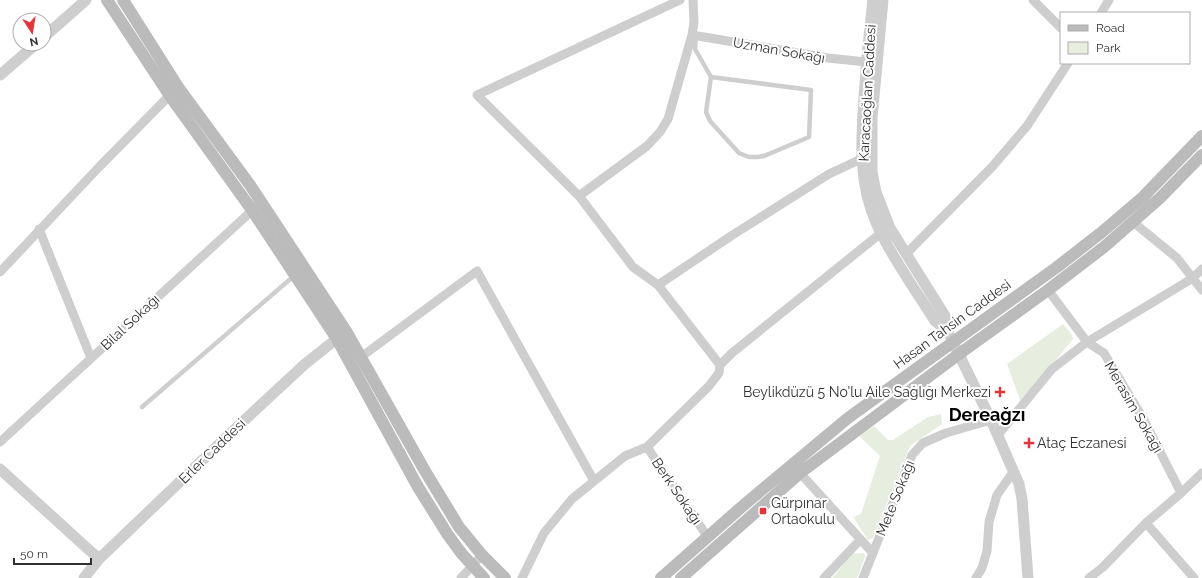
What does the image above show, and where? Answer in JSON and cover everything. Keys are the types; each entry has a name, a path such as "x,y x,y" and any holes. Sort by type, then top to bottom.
{"main road":[{"path":"124,0 178,87 257,206 346,331 425,471 459,527 482,555 505,578"},
{"path":"109,3 170,96 257,206 295,275 337,339 418,487 448,535 472,566 484,578"},
{"name":"Hasan Tahsin Caddesi","path":"661,578 707,536 848,418 1057,267 1102,232 1143,197 1202,136"},
{"name":"Hasan Tahsin Caddesi","path":"681,578 800,473 1104,247 1160,198 1202,155"}],"street":[{"path":"52,30 86,0"},
{"path":"109,3 124,0"},
{"path":"680,0 477,95 579,196 633,267 658,285 720,365"},
{"path":"579,196 647,146 660,132 668,118 694,35 693,0"},
{"name":"Karacaoğlan Caddesi","path":"873,0 872,172 876,192 886,230 935,321 947,330"},
{"name":"Karacaoğlan Caddesi","path":"883,0 872,63 861,160 863,178 870,207 886,230 906,254 945,316 947,330 991,420 1019,484 1022,499 1028,578"},
{"path":"1033,0 1060,27"},
{"path":"1102,12 1109,0"},
{"name":"Uzman Sokağı","path":"694,35 828,58 872,63"},
{"path":"0,75 27,52"},
{"path":"906,254 992,167 1027,126 1067,64"},
{"path":"0,272 39,229 178,87"},
{"path":"658,285 731,236 829,174 861,160"},
{"name":"Bilal Sokağı","path":"0,442 257,206"},
{"path":"1133,222 1177,258 1202,290"},
{"path":"39,229 91,358"},
{"path":"522,578 544,533 572,498 624,456 647,447 709,386 719,373 720,365 732,354 886,230"},
{"path":"998,435 1052,369 1087,342 1193,278 1202,269"},
{"path":"361,357 477,271 594,481"},
{"name":"Merasim Sokağı","path":"1048,290 1087,342 1104,353 1144,420 1181,493"},
{"name":"Erler Caddesi","path":"84,578 99,559 241,423 305,364 346,331"},
{"name":"Mete Sokağı","path":"863,578 912,455 923,443 946,433 991,420"},
{"name":"Berk Sokağı","path":"647,447 707,536"},
{"path":"0,469 99,559"},
{"path":"976,578 982,568 987,551 988,522 997,495 1013,472"},
{"path":"1089,578 1102,568 1146,523 1181,493 1202,472"},
{"path":"800,473 873,553"},
{"path":"1146,523 1194,578"},
{"path":"824,578 860,540"},
{"path":"461,578 482,555"}],"lane":[{"path":"694,35 695,49 711,77 707,115 710,121 739,153 749,157 758,158 809,137 811,90 711,77"},
{"path":"142,407 295,275"}],"green space":[{"path":"1063,324 1072,335 1073,339 1021,403 1007,364"},
{"path":"941,414 942,424 910,446 873,538 868,540 853,517 861,514 880,456 859,436 874,426 888,440 893,440 928,417"},
{"path":"864,553 865,557 857,578 832,578 852,554"}],"place":[{"name":"Beylikdüzü 5 No'lu Aile Sağlığı Merkezi","path":"1000,392"},
{"name":"Ataç Eczanesi","path":"1029,443"},
{"name":"Gürpınar Ortaokulu","path":"763,511"}],"district":[{"name":"Dereağzı","path":"987,415"}]}
